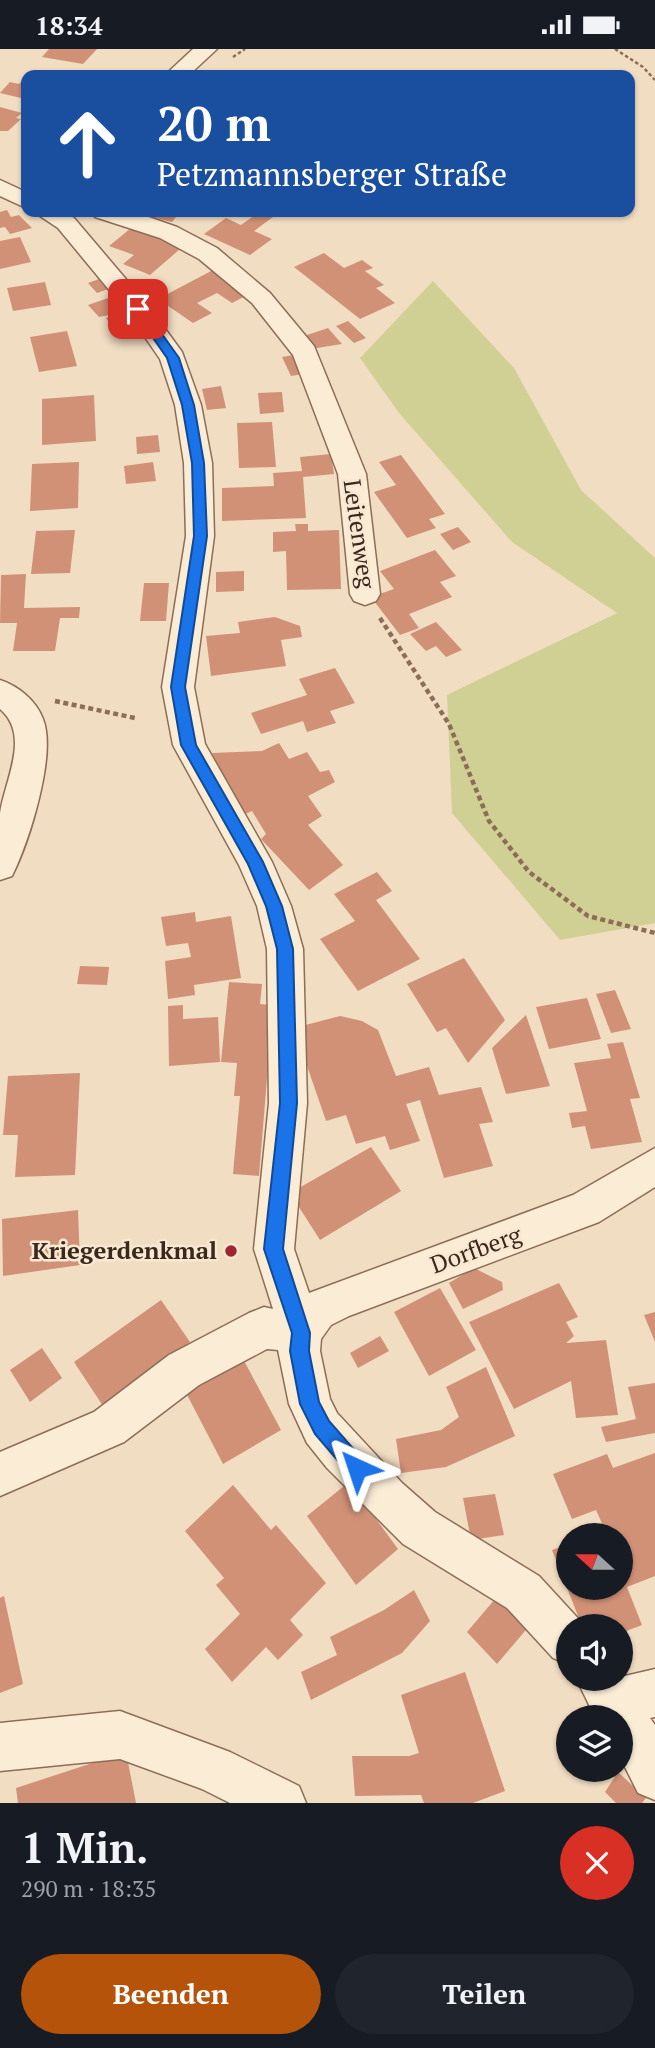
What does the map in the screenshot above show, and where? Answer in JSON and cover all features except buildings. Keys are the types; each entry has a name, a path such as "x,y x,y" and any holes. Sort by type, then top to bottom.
{"street":[{"path":"182,70 206,49"},
{"path":"0,187 21,198"},
{"path":"65,217 173,358 188,405 198,463 200,536 178,687 188,745 255,862 274,906 285,949 288,1103 274,1249 301,1333 299,1351 310,1404 322,1427 342,1453 419,1528 523,1592 556,1628"},
{"name":"Leitenweg","path":"120,217 166,230 191,242 229,268 262,299 289,337 305,352 352,474 365,594"},
{"path":"0,866 16,820 32,733 27,717 5,696"},
{"name":"Dorfberg","path":"301,1333 316,1311 338,1300 585,1209 655,1166"},
{"path":"0,1474 109,1427 184,1370 264,1328 301,1333"},
{"path":"622,1691 655,1776"},
{"path":"0,1747 120,1735 213,1769 282,1803"}],"path":[{"path":"615,49 643,67 655,80"},
{"name":"Leitenweg","path":"365,594 449,724 489,821 529,872 589,916 655,933"},
{"path":"5,696 23,694 135,717"}],"green space":[{"path":"433,281 514,368 581,490 655,558 655,923 560,940 452,813 447,695 617,613 512,542 399,413 360,358"}],"place":[{"name":"Kriegerdenkmal","path":"231,1251"}],"route":[{"path":"138,309 173,358 188,405 198,463 200,536 178,687 188,745 255,862 274,906 285,949 288,1103 274,1249 301,1333 299,1351 310,1404 322,1427 357,1468"}]}
